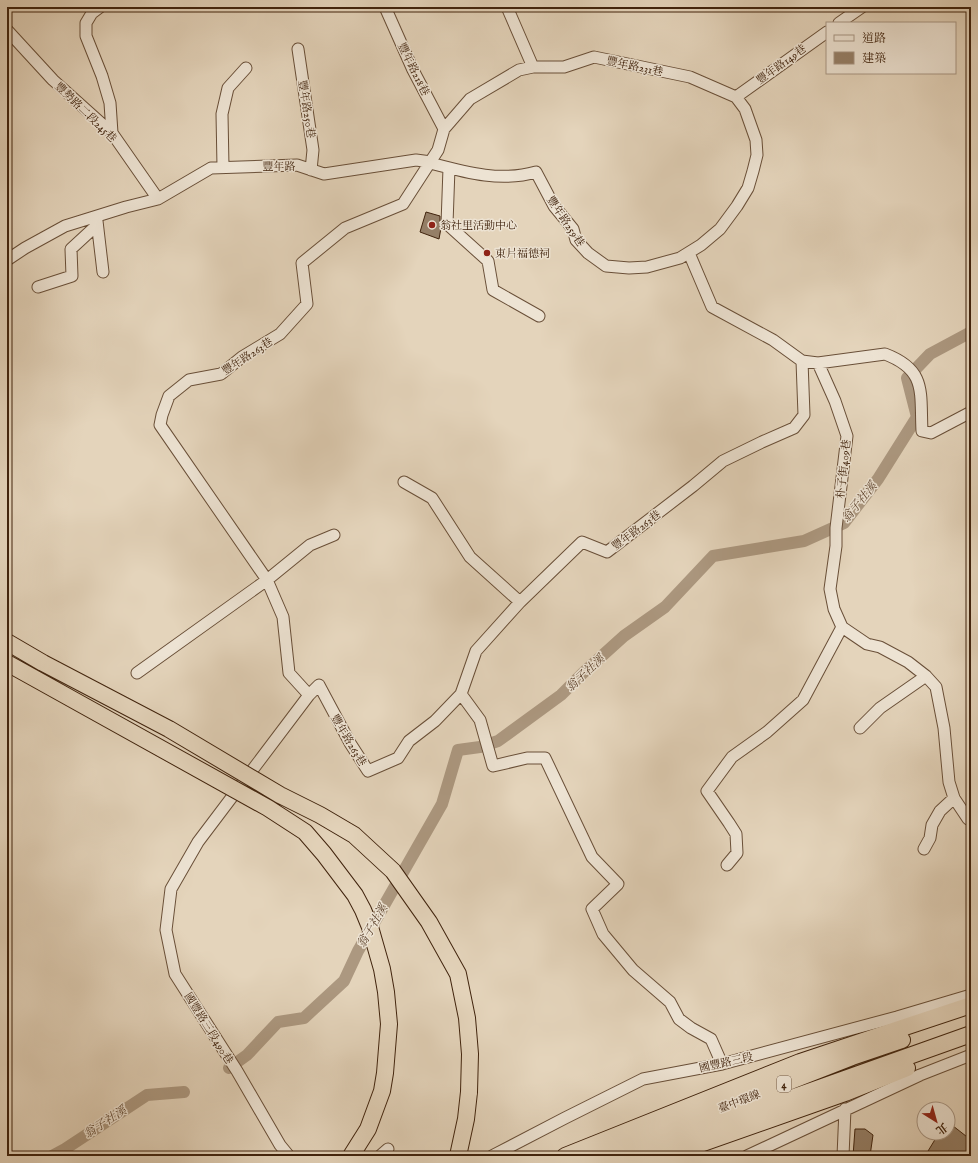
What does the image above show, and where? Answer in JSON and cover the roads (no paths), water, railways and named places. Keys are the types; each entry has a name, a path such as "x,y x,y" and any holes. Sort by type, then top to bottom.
{"highway":[{"path":"7,642 43,663 169,729 280,795 320,815 354,835 393,871 429,922 458,974 467,1018 470,1054 469,1092 466,1119 458,1156"},
{"path":"7,663 268,808 305,832 324,854 355,896 363,910 377,947 386,992 389,1024 382,1091 368,1129 351,1156"},
{"path":"566,1156 800,1062 971,1005"},
{"name":"臺中環線","path":"598,1156 852,1057 971,1016"},
{"name":"臺中環線","path":"635,1156 971,1034"},
{"path":"666,1156 845,1093 971,1042"}],"street":[{"path":"100,7 92,13 86,23 86,36 102,76 110,103 112,133"},
{"name":"豐年路218巷","path":"385,7 413,70 444,129"},
{"path":"431,162 438,150 444,129 470,99 519,70 533,68 508,7"},
{"path":"840,22 862,7"},
{"name":"豐勢路二段245巷","path":"7,30 53,80 112,133 158,199"},
{"name":"豐年路149巷","path":"736,97 826,33"},
{"name":"豐年路250巷","path":"298,48 313,150 311,170"},
{"name":"豐年路231巷","path":"533,68 564,67 594,56 690,77 736,97"},
{"path":"222,167 222,114 228,88 246,68"},
{"name":"豐年路259巷","path":"431,162 482,176 525,176 536,172 554,206 573,229 576,240 588,253 606,266 647,268 680,258 701,245 720,229 748,188 757,155 756,140 746,109 736,97"},
{"name":"豐年路","path":"7,260 25,248 65,226 97,221 126,207 158,199 211,168 296,165 324,174 416,160 431,162"},
{"name":"豐年路263巷","path":"431,162 403,204 345,228 302,263 307,304 280,334 242,357 221,374 189,380 169,396 160,425 267,580 284,617 289,673 309,694 319,685 350,743 368,771 398,758 409,741 435,721 460,694 476,651 520,602 582,542 606,552 723,461 794,428 804,415 802,361"},
{"path":"449,168 447,224 488,261 493,290 540,316"},
{"path":"97,221 103,272"},
{"path":"38,287 72,276 71,248 97,221"},
{"path":"688,253 712,307 772,340 802,361 818,363 885,354 896,358 913,372 919,383 922,431 931,433 971,412"},
{"name":"朴子街409巷","path":"818,363 835,401 847,436 836,528 836,546 830,589 834,609 842,627"},
{"path":"404,482 432,498 470,557 520,602"},
{"path":"136,673 267,580 310,545 334,535"},
{"path":"727,865 737,853 736,834 707,791 732,757 767,732 803,700 842,627 867,644 880,647 908,662 926,676 936,687 944,728 949,782 954,798 968,819 971,820"},
{"path":"860,728 880,708 926,676"},
{"name":"國豐路三段490巷","path":"289,1156 280,1144 234,1067 175,974 166,930 171,890 198,842 309,694"},
{"path":"460,694 480,720 493,766 527,758 545,758 592,856 618,884 592,909 603,934 633,970 670,1002 679,1019 691,1028 711,1039 722,1064"},
{"path":"924,849 930,838 932,824 940,811 954,798"},
{"name":"國豐路三段","path":"492,1156 643,1079 722,1064 897,1017 971,995"},
{"path":"747,1156 920,1075 971,1055"},
{"path":"843,1156 845,1110"}],"waterway":[{"name":"翁子社溪","path":"229,1068 247,1055 278,1022 304,1018 344,981 358,951 442,804 458,750 480,747 498,741 561,695 624,636 665,607 713,556 804,541 844,523 878,479 917,417 907,378 930,354 971,332"},
{"name":"翁子社溪","path":"52,1156 147,1095 184,1092"}],"place":[{"name":"翁社里活動中心","path":"432,225"},
{"name":"東片福德祠","path":"487,253"}]}
